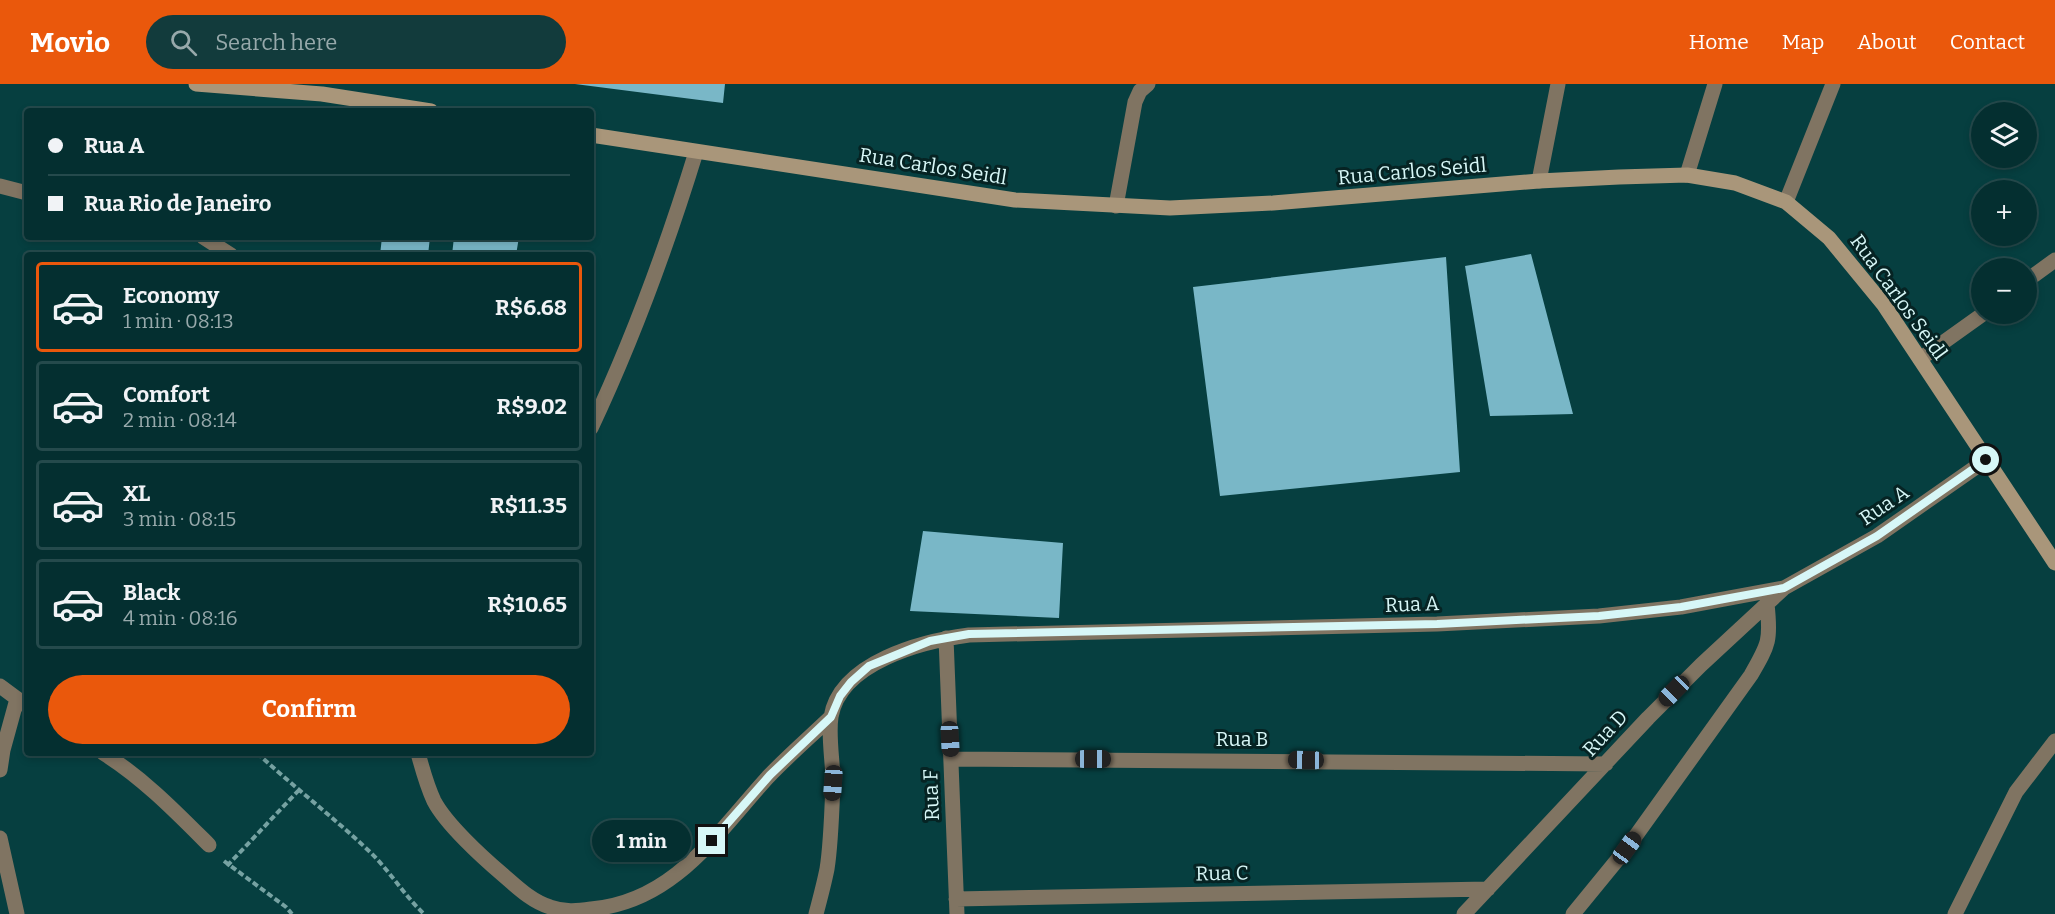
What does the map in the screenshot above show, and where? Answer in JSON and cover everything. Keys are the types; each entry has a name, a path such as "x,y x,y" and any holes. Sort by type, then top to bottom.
{"street":[{"path":"196,84 322,89 417,108"},
{"path":"1116,206 1135,102 1140,91 1148,84"},
{"path":"1539,181 1558,84"},
{"path":"1687,175 1715,84"},
{"path":"1786,202 1833,84"},
{"name":"Rua Carlos Seidl","path":"594,135 1015,200 1116,206 1170,208 1273,203 1539,181 1687,175 1735,183 1786,202 1829,238 1884,305 2055,563"},
{"path":"594,422 619,369 678,209 696,152"},
{"path":"0,186 24,191"},
{"path":"208,240 226,252"},
{"path":"2037,273 2055,260"},
{"path":"1920,359 1971,323"},
{"name":"Rua A","path":"831,717 840,696 851,682 869,666 930,641 969,634 1437,624 1599,616 1681,607 1784,588 1877,536 1986,460"},
{"name":"Rua D","path":"1464,914 1693,672 1784,588"},
{"path":"1573,914 1627,848 1751,675 1767,647 1770,628 1767,604"},
{"name":"Rua F","path":"946,638 957,906"},
{"path":"0,686 22,702 3,750 0,770"},
{"path":"419,756 434,801 448,820 489,863 527,895 550,907 570,911 609,908 648,892 698,858 770,775 831,717"},
{"path":"816,914 827,868 833,783 831,717"},
{"path":"1955,914 2016,792 2055,741"},
{"path":"109,756 139,779 209,845"},
{"name":"Rua B","path":"951,759 1606,764"},
{"path":"0,838 17,914"},
{"name":"Rua C","path":"957,906 1488,889"}],"path":[{"path":"260,756 371,853 424,914"},
{"path":"227,866 298,791"},
{"path":"209,845 227,866 286,907 292,914"}],"building":[{"path":"575,84 725,84 723,103"},
{"path":"382,240 430,240 428,252 380,252"},
{"path":"454,240 518,240 516,252 452,252"},
{"path":"1531,254 1573,414 1490,416 1465,266"},
{"path":"1446,257 1460,472 1220,496 1193,287"},
{"path":"923,531 1063,543 1059,618 910,611"}],"route":[{"path":"712,841 770,775 831,717 840,696 851,682 869,666 930,641 969,634 1437,624 1599,616 1681,607 1784,588 1877,536 1986,460"}]}
